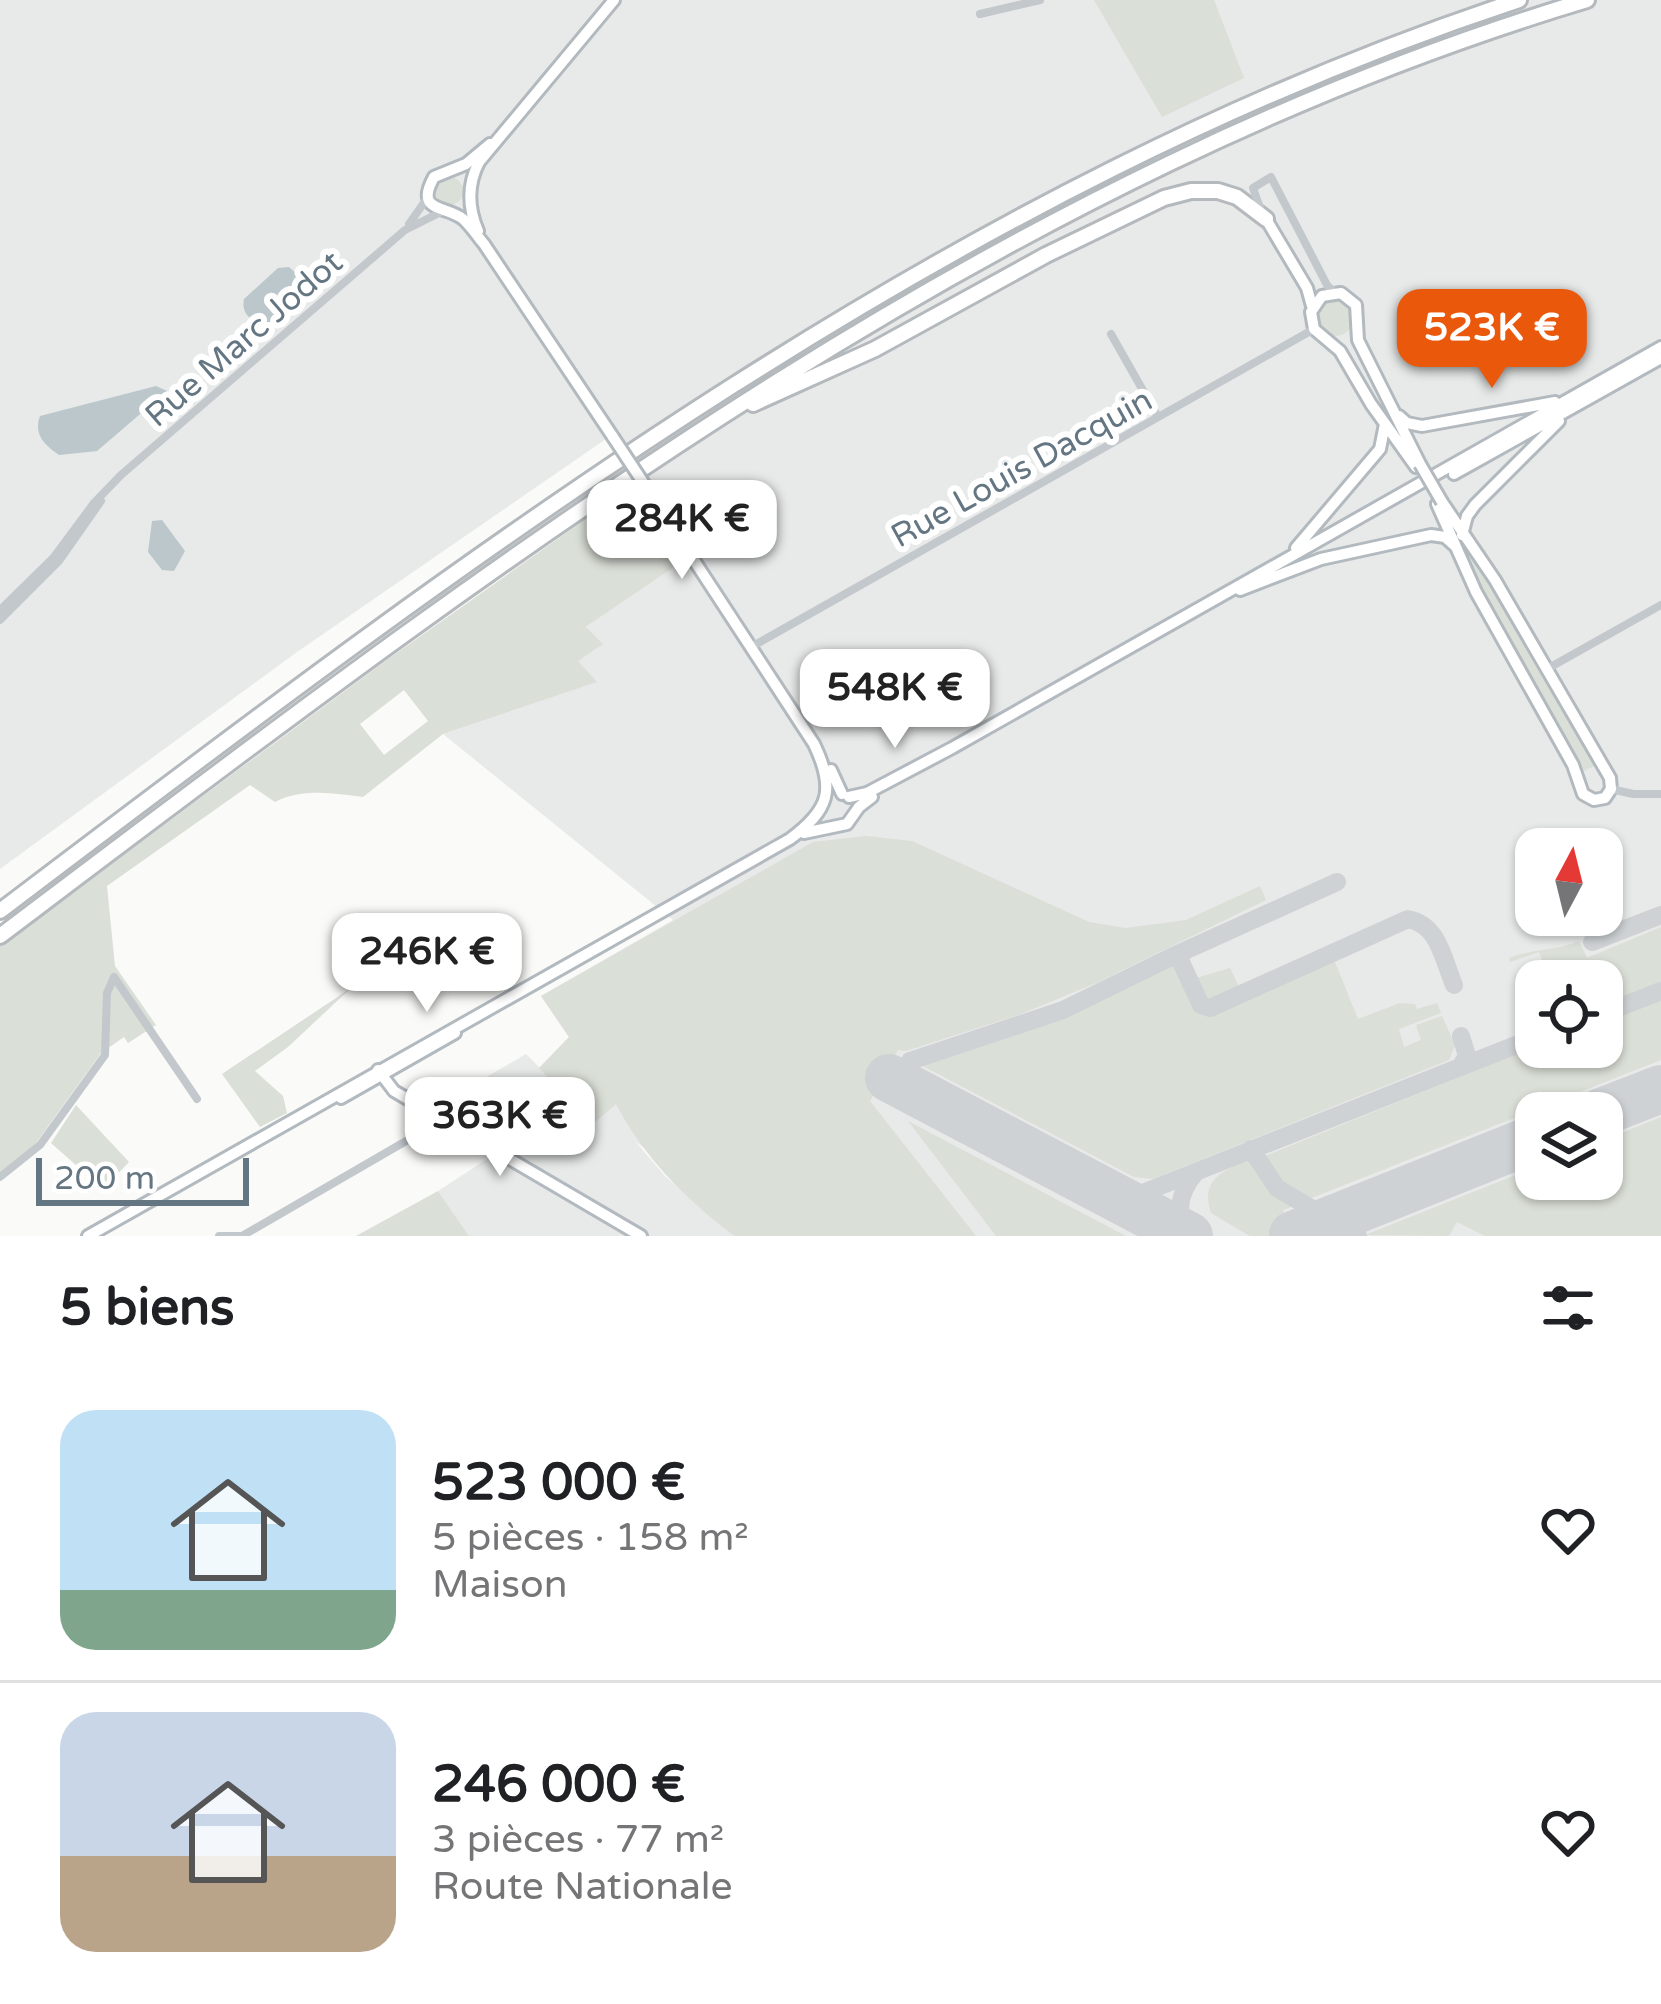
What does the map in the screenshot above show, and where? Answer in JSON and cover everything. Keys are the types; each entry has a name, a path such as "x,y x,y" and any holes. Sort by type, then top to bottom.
{"highway":[{"path":"0,910 493,546 653,436 818,332 998,228 1172,139 1349,62 1519,0"},
{"path":"0,936 369,659 685,440 945,280 1162,167 1348,84 1587,0"},
{"path":"685,440 875,350 1046,254 1163,198 1218,191 1237,197 1266,219"}],"main road":[{"path":"484,244 470,201 470,184 490,144 614,0"},
{"path":"490,144 453,170 434,177 428,196 484,244 795,711 822,761 824,804 831,825"},
{"path":"453,170 470,184"},
{"path":"447,212 470,201"},
{"path":"1266,219 1306,288 1313,329 1330,341 1390,417 1422,425 1581,398"},
{"path":"1312,308 1320,298 1335,292 1357,305 1358,340 1390,417 1439,503 1492,575 1610,778 1611,789 1605,798 1594,800 1583,794 1476,592 1439,503"},
{"path":"1330,341 1344,340 1357,328"},
{"path":"1146,638 1237,592 1581,398 1661,347"},
{"path":"790,839 824,804 845,795 865,795 1287,557 1661,358"},
{"path":"1462,535 1474,505 1581,398"},
{"path":"1287,557 1380,449 1390,417"},
{"path":"1237,592 1321,559 1431,535 1445,537 1458,550"},
{"path":"795,711 818,736 854,813"},
{"path":"88,1236 790,839 845,825 867,800 952,748"},
{"path":"1580,783 1589,770 1605,772"},
{"path":"384,1071 391,1088 635,1234"}],"street":[{"path":"980,14 1040,0"},
{"path":"1266,219 1253,191 1271,177 1335,292"},
{"name":"Rue Marc Jodot","path":"0,610 54,557 112,484 405,230 428,196"},
{"name":"Rue Marc Jodot","path":"405,230 447,212"},
{"name":"Rue Louis Dacquin","path":"752,646 1313,329"},
{"path":"1111,334 1158,417"},
{"name":"Rue Marc Jodot","path":"0,620 62,558 112,484"},
{"path":"1546,669 1661,605"},
{"path":"1611,789 1661,794"},
{"path":"0,1177 44,1141 105,1055 107,993 113,977 197,1099"},
{"path":"219,1236 242,1236 412,1137 437,1116"}],"shaded area":[{"path":"0,0 1661,0 1661,1236 762,1236 636,1142 665,1176 734,1236 469,1236 438,1191 504,1148 435,1107 526,1054 540,1068 569,1037 541,996 673,920 443,734 596,682 577,661 585,628 683,560 606,439 297,652 0,869"},
{"path":"1094,0 1214,0 1244,78 1162,117"},
{"path":"449,177 459,181 463,191 459,201 449,205 439,201 435,191 439,181"},
{"path":"289,267 303,279 305,290 273,321 261,326 245,312 244,299 278,268"},
{"path":"1335,298 1348,304 1354,317 1348,330 1335,336 1322,330 1316,317 1322,304"},
{"path":"156,386 167,391 97,451 59,455 39,434 40,416"},
{"path":"635,484 684,560 586,627 603,644 578,661 597,682 443,734 363,797 307,793 275,802 250,785 107,886 115,966 156,1025 128,1043 124,1037 101,1053 31,1150 0,1172 0,946 384,662","holes":["404,690 428,721 384,755 360,724"]},
{"path":"162,520 185,551 174,571 162,570 148,552 152,521"},
{"path":"1453,528 1494,582 1596,765 1580,773 1481,596"},
{"path":"866,836 912,841 1089,922 1125,928 1186,920 1260,886 1266,900 1021,1014 898,1050 870,1101 976,1236 734,1236 667,1176 616,1104 593,1124 539,1068 569,1037 541,996 813,842"},
{"path":"1661,927 1661,986 1623,1001 1623,960 1542,960 1539,952 1510,962 1509,958 1579,941 1587,958"},
{"path":"1333,957 1358,1019 1400,1003 1415,1004 1417,1009 1437,1003 1441,1013 1399,1029 1404,1047 1421,1040 1416,1025 1442,1016 1455,1045 1449,1060 1153,1179 1134,1177 917,1063 1064,1013 1169,964 1180,968 1199,1007 1208,1012"},
{"path":"1230,968 1241,991 1218,1001 1201,997 1193,979"},
{"path":"351,988 255,1071 283,1096 287,1113 260,1127 222,1074"},
{"path":"1661,996 1661,1060 1580,1092 1515,1092 1515,1118 1304,1201 1276,1181 1260,1158 1515,1055 1515,1068 1623,1068 1623,1011"},
{"path":"76,1105 129,1162 103,1189 51,1143"},
{"path":"1661,1117 1661,1236 1485,1236 1457,1222 1449,1236 1365,1235 1515,1175 1515,1200 1623,1200 1623,1132"},
{"path":"908,1121 1126,1236 996,1236"},
{"path":"1248,1160 1270,1189 1294,1206 1283,1210 1293,1236 1250,1236 1211,1213 1211,1185 1222,1173"},
{"path":"438,1191 469,1236 356,1236"}],"taxiway":[{"path":"1171,957 1337,882"},
{"path":"1592,942 1661,915"},
{"path":"916,1093 904,1078 910,1061 1063,1010 1171,957 1180,960 1201,1005 1210,1008 1408,919 1433,936 1454,985"},
{"path":"1623,1006 1661,991"},
{"path":"1460,1067 1467,1056 1461,1036"},
{"path":"1110,1194 1135,1196 1515,1045"},
{"path":"1251,1149 1277,1188 1358,1236"},
{"path":"1193,1236 1183,1220 1181,1204 1196,1172"}],"runway":[{"path":"889,1078 1189,1236"},
{"path":"1623,1104 1661,1089"},
{"path":"1293,1235 1515,1146"}]}
